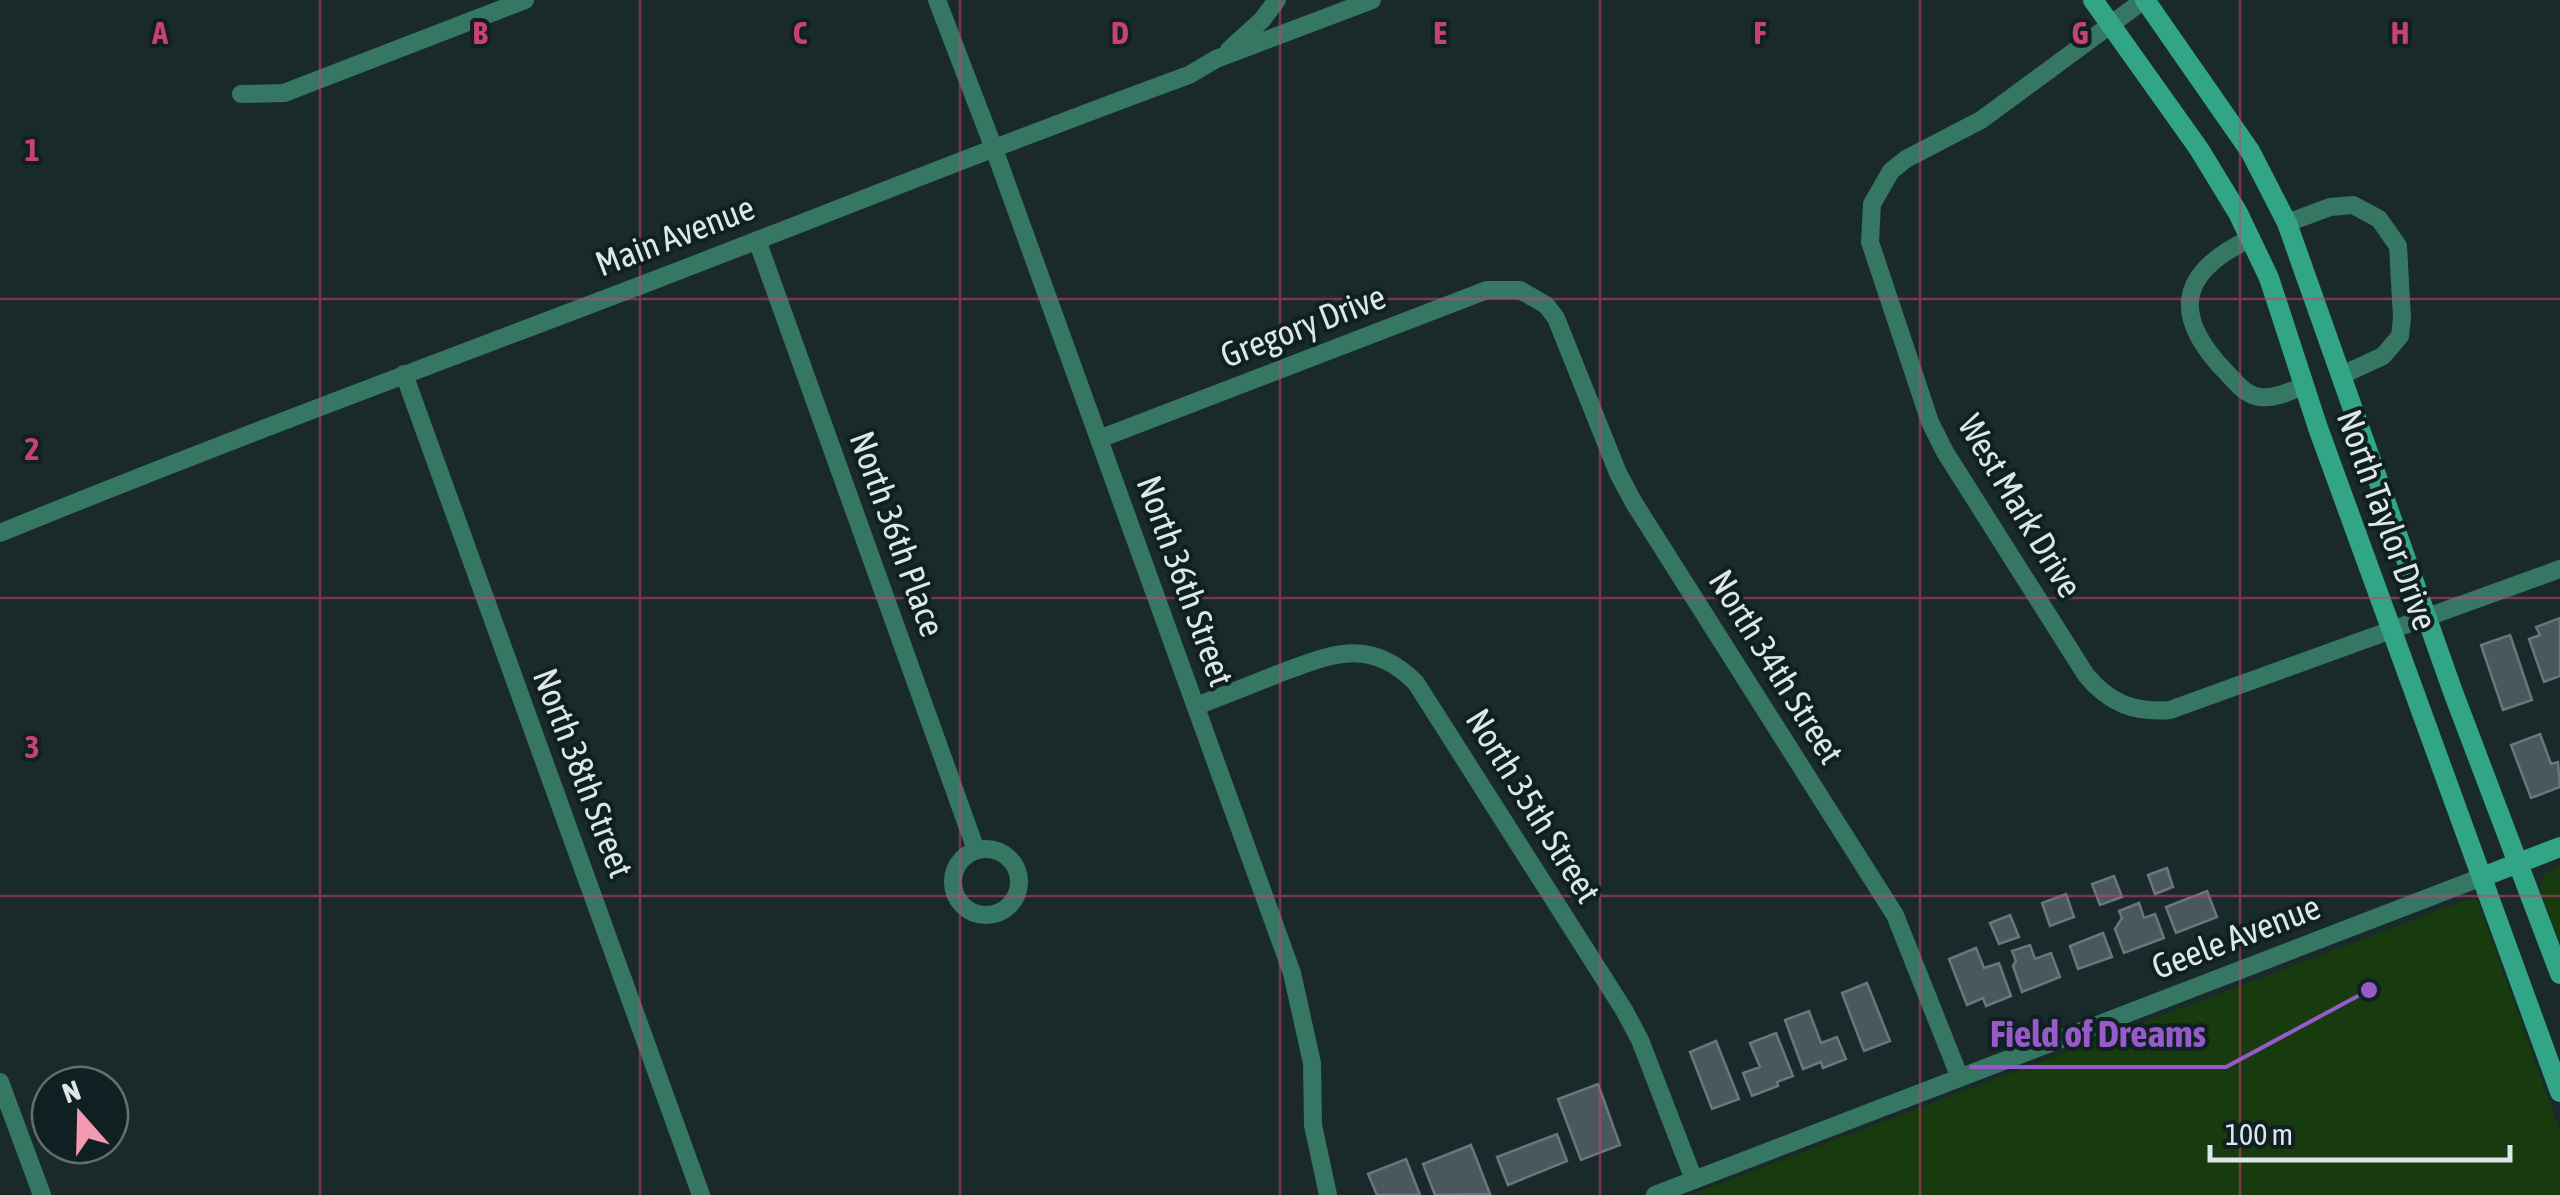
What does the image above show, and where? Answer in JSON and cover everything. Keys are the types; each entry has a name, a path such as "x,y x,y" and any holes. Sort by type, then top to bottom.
{"main road":[{"name":"North Taylor Drive","path":"2094,0 2200,150 2238,212 2268,278 2560,1092"},
{"name":"North Taylor Drive","path":"2145,0 2239,134 2287,223 2426,615 2560,974"},
{"name":"Geele Avenue","path":"2482,877 2560,847"}],"street":[{"path":"241,94 284,94 525,0"},
{"name":"North 36th Street","path":"936,0 994,146 1296,988 1312,1064 1313,1125 1328,1195"},
{"path":"1216,59 1240,41 1278,0"},
{"name":"Main Avenue","path":"0,533 994,146 1188,75 1216,59 1372,0"},
{"name":"West Mark Drive","path":"2145,0 1981,120 1906,159 1880,186 1869,222 1870,242 1930,422 2086,675 2113,701 2132,709 2170,710 2560,569"},
{"path":"2287,223 2330,207 2353,206 2380,218 2398,246 2400,336 2383,356 2342,375"},
{"path":"2250,239 2213,259 2198,276 2190,300 2193,327 2214,360 2250,394 2268,397 2304,386"},
{"name":"North 36th Place","path":"757,240 976,850"},
{"name":"Gregory Drive","path":"1099,439 1486,290 1504,288 1532,295"},
{"name":"North 34th Street","path":"1532,295 1546,305 1562,329 1618,473 1634,504 1894,915 1960,1078"},
{"name":"North 38th Street","path":"404,374 701,1195"},
{"name":"North 35th Street","path":"1196,706 1331,654 1369,654 1403,670 1416,682 1624,1010 1640,1040 1694,1180"},
{"name":"Geele Avenue","path":"1656,1195 2482,877"},
{"path":"0,1082 42,1195"}],"green space":[{"path":"2560,864 2560,944 2540,890 2543,875"},
{"path":"2476,896 2560,1131 2560,1195 1690,1195"}],"building":[{"path":"2560,618 2560,676 2544,682 2529,639 2540,635 2536,627"},
{"path":"2510,635 2532,700 2503,710 2481,645"},
{"path":"2540,734 2551,764 2558,762 2560,787 2531,798 2511,745"},
{"path":"2167,868 2173,887 2155,894 2148,875"},
{"path":"2114,876 2122,897 2100,905 2092,884"},
{"path":"2207,891 2217,917 2176,933 2166,907"},
{"path":"2066,894 2074,917 2050,926 2042,903"},
{"path":"2139,903 2144,918 2155,914 2164,938 2124,953 2115,929 2122,918 2119,911"},
{"path":"2010,915 2019,937 1999,944 1990,923"},
{"path":"2103,933 2112,957 2078,969 2070,946"},
{"path":"2030,945 2035,959 2051,953 2060,977 2022,992 2012,951"},
{"path":"1976,948 1984,968 1999,963 2011,996 1986,1006 1983,998 1967,1005 1949,959"},
{"path":"1867,983 1890,1041 1864,1051 1842,993"},
{"path":"1809,1011 1821,1043 1837,1037 1846,1059 1823,1068 1821,1062 1803,1069 1785,1020"},
{"path":"1776,1033 1793,1076 1752,1096 1743,1073 1760,1067 1750,1043"},
{"path":"1716,1041 1739,1099 1712,1109 1690,1052"},
{"path":"1598,1084 1620,1145 1581,1160 1558,1099"},
{"path":"1557,1134 1567,1161 1508,1185 1497,1157"},
{"path":"1471,1145 1490,1194 1435,1195 1423,1164"},
{"path":"1406,1159 1420,1195 1377,1195 1368,1174"}],"place":[{"name":"Field of Dreams","path":"2369,990"}]}
